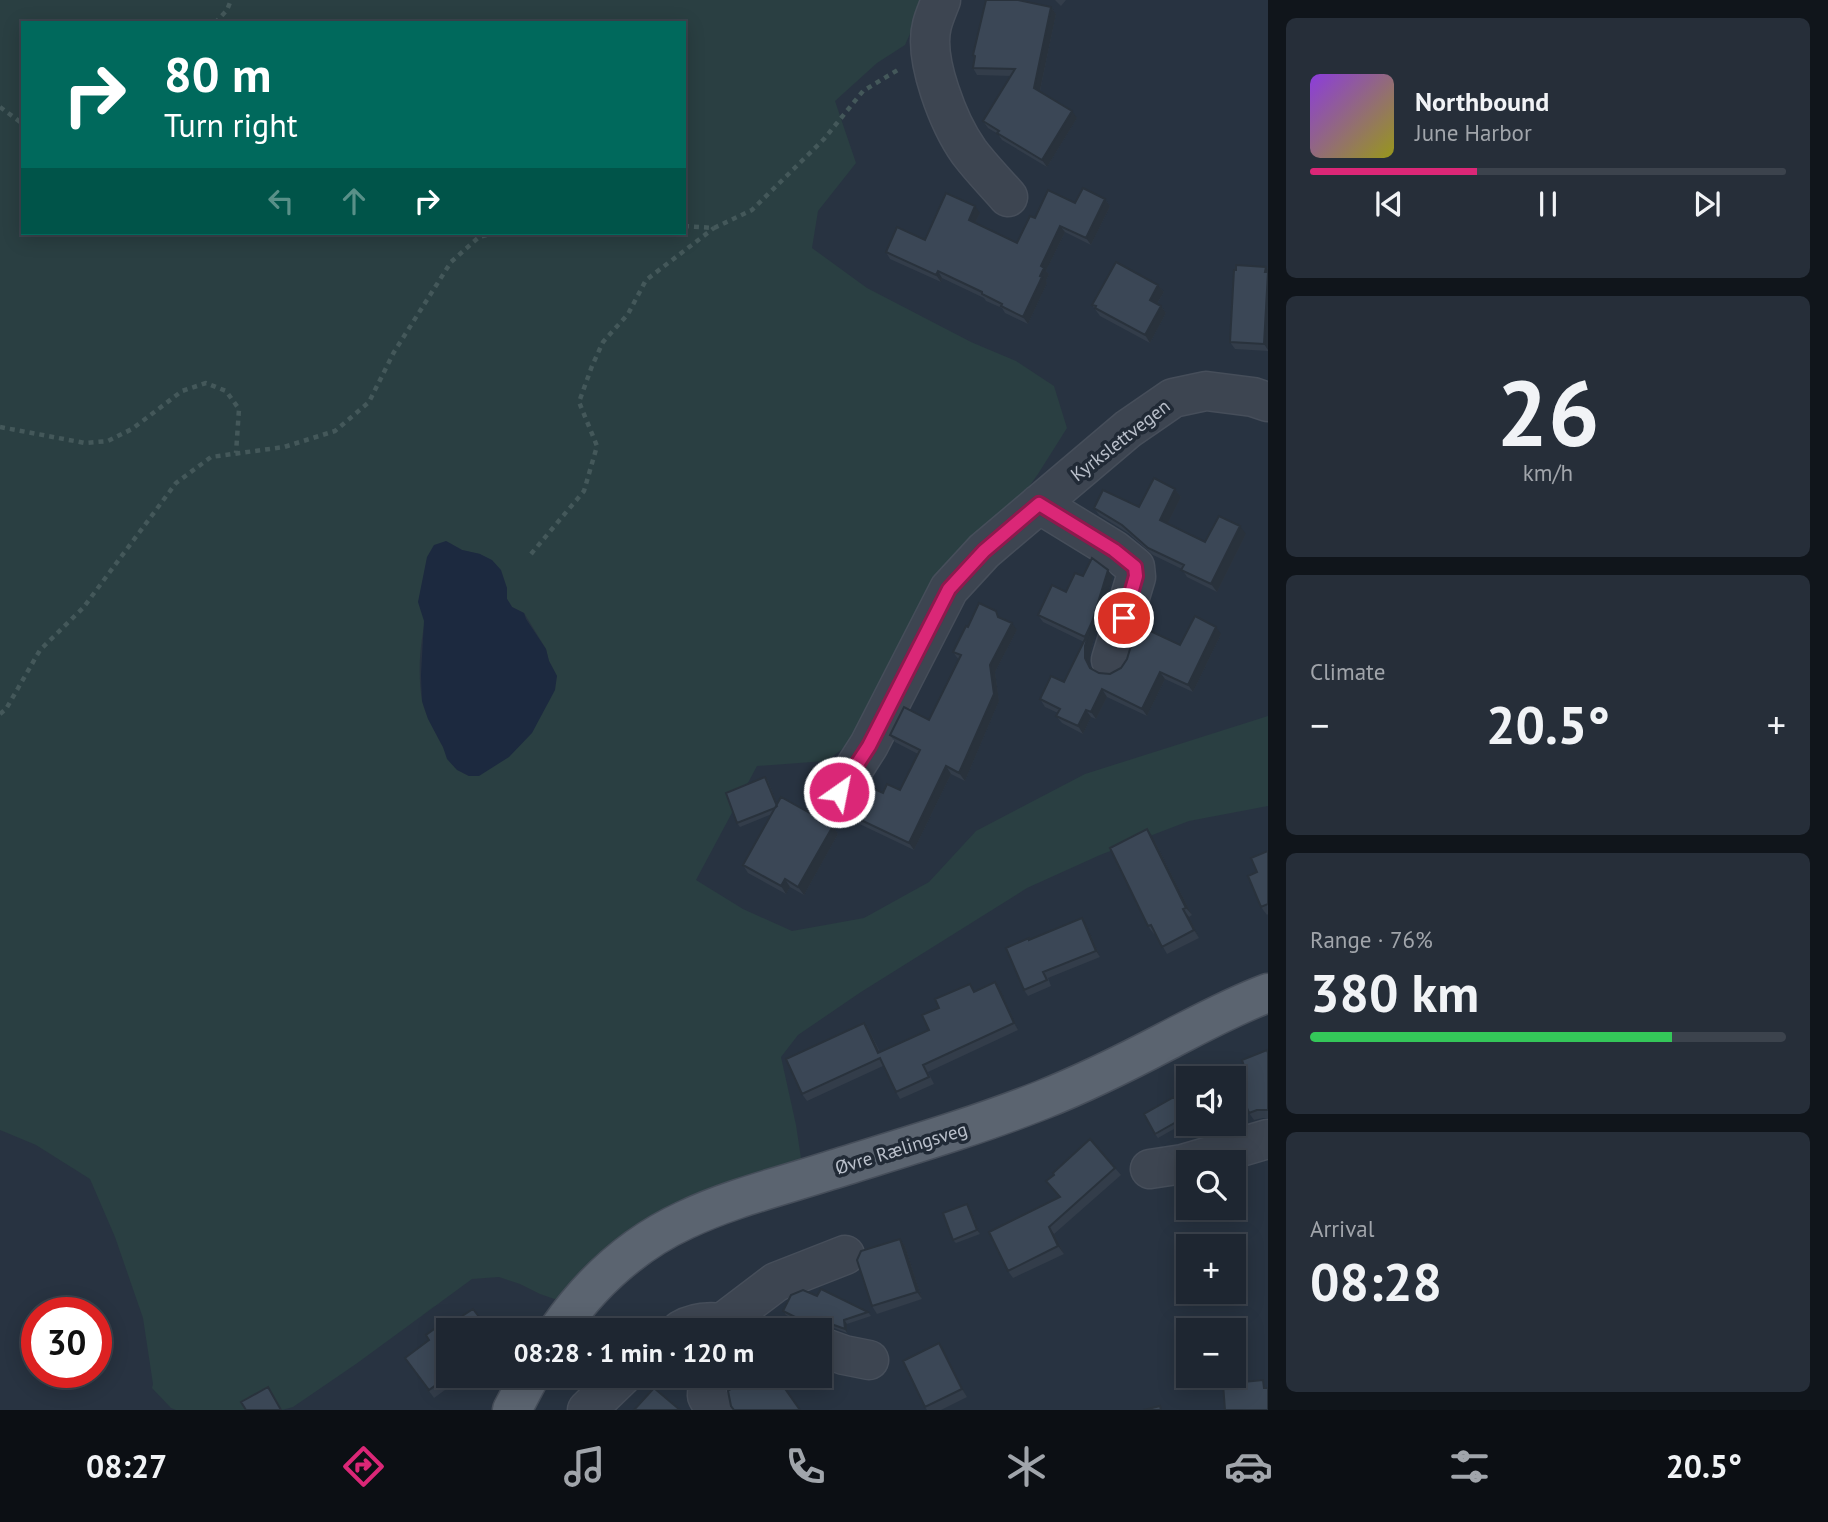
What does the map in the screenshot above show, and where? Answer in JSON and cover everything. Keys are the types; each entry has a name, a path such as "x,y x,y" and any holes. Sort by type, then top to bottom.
{"main road":[{"name":"Øvre Rælingsveg","path":"567,1318 610,1269 633,1250 682,1221 729,1202 1035,1103 1268,993"},
{"path":"512,1410 524,1388"}],"street":[{"path":"942,0 932,26 929,50 948,115 968,151 1008,197"},
{"name":"Kyrkslettvegen","path":"839,792 869,746 949,589 984,551 1128,429 1173,398 1206,391 1253,397 1268,402"},
{"path":"1039,504 1114,550 1135,567 1136,576 1111,660"},
{"path":"1150,1169 1183,1164 1268,1139"},
{"path":"734,1318 776,1282 845,1255"},
{"path":"832,1351 869,1360"},
{"path":"587,1410 610,1388"},
{"path":"707,1388 707,1396 715,1410"}],"path":[{"path":"217,21 227,10 231,0"},
{"path":"531,554 584,491 597,446 579,402 603,342 628,314 646,280 714,228 751,210 824,139 863,91 929,50"},
{"path":"0,107 21,123"},
{"path":"686,226 714,228"},
{"path":"0,714 6,709 40,650 83,608 176,483 211,457 284,447 335,431 369,402 394,352 451,262 479,237 487,235"},
{"path":"0,427 85,443 108,441 132,429 182,391 206,383 226,391 239,409 236,453"}],"green space":[{"path":"0,0 925,0 905,45 877,63 835,101 856,163 818,211 812,248 867,288 971,342 1016,361 1054,386 1067,428 1038,474 962,580 866,732 826,761 757,766 696,880 743,909 792,931 864,918 929,882 976,831 1085,774 1268,716 1268,806 1189,821 1100,855 1027,888 861,992 798,1035 781,1057 796,1125 805,1185 751,1193 566,1303 499,1277 472,1279 293,1407 282,1410 171,1408 152,1388 143,1318 115,1237 90,1179 36,1145 0,1130","holes":["446,541 462,550 480,554 507,588 507,599 512,607 524,613 546,649 557,676 469,776 453,765 439,740 423,705 420,680 425,620"]}],"water":[{"path":"446,541 462,550 492,560 501,570 507,588 507,599 512,607 524,613 546,649 557,676 555,690 532,733 509,757 479,776 469,776 457,770 447,759 422,701 424,621 418,602 427,557 434,545"}],"building":[{"path":"986,0 1018,0 1051,7 1034,88 1072,111 1042,160 997,133 999,131 983,121 1015,69 973,68 973,55"},
{"path":"1083,188 1105,199 1086,238 1060,226 1041,266 1044,268 1040,276 1042,277 1023,317 982,292 938,271 936,275 886,252 897,227 925,240 946,193 975,206 969,220 1017,243 1030,216 1035,218 1048,190 1075,203"},
{"path":"1116,262 1158,285 1150,300 1161,306 1145,335 1092,305"},
{"path":"1236,265 1266,267 1265,272 1268,272 1264,344 1230,342"},
{"path":"1154,478 1175,489 1160,520 1205,542 1219,516 1240,526 1211,584 1181,570 1184,565 1148,548 1122,525 1094,508 1103,490 1139,507"},
{"path":"1092,558 1108,570 1085,637 1038,615 1052,585 1066,592 1075,573 1083,576"},
{"path":"979,603 996,611 998,617 1012,623 990,665 994,694 959,773 946,766 909,843 842,811 842,805 852,797 861,783 883,793 887,784 900,790 920,750 890,735 904,707 929,720 961,655 953,652"},
{"path":"1195,616 1216,627 1188,685 1160,672 1142,709 1102,689 1091,712 1086,710 1078,726 1056,716 1060,709 1040,699 1051,676 1064,682 1090,629 1085,658 1090,668 1099,673 1110,674 1121,668 1127,659 1133,639 1137,641 1144,628 1180,645"},
{"path":"765,777 777,806 737,823 726,793"},
{"path":"781,797 833,826 798,887 785,879 781,886 743,865"},
{"path":"1147,829 1194,930 1162,947 1151,925 1148,926 1110,848"},
{"path":"1268,851 1268,904 1261,907 1248,876 1257,872 1251,858"},
{"path":"1082,918 1096,951 1043,972 1047,980 1024,990 1006,948"},
{"path":"995,982 1014,1023 923,1065 929,1077 896,1092 880,1058 802,1094 786,1059 864,1023 878,1053 929,1030 922,1015 939,1008 935,999 970,984 974,992"},
{"path":"1267,1050 1268,1110 1249,1113 1246,1106 1246,1066 1242,1060"},
{"path":"1174,1097 1176,1101 1176,1122 1155,1134 1144,1114"},
{"path":"1090,1139 1115,1168 1049,1227 1058,1246 1008,1271 989,1232 1060,1197 1046,1181"},
{"path":"967,1204 977,1230 953,1240 943,1213"},
{"path":"900,1239 917,1292 872,1306 857,1260 861,1251"},
{"path":"821,1289 868,1312 844,1320 845,1329 832,1324 832,1318 797,1318 783,1311 791,1295 803,1290 817,1296"},
{"path":"473,1309 480,1318 459,1318"},
{"path":"436,1328 436,1385 429,1390 405,1358 429,1340 426,1335"},
{"path":"939,1343 962,1389 925,1407 903,1361"},
{"path":"1263,1380 1264,1388 1268,1388 1268,1410 1225,1410 1223,1388 1246,1388 1246,1382"},
{"path":"268,1387 281,1410 246,1410 241,1402"},
{"path":"654,1388 680,1410 634,1410"},
{"path":"732,1388 784,1388 800,1410 734,1410 728,1391"},
{"path":"1160,1406 1161,1410 1144,1410"}],"route":[{"path":"839,792 869,746 949,589 984,551 1039,504 1114,550 1135,567 1136,576 1124,618"}]}
